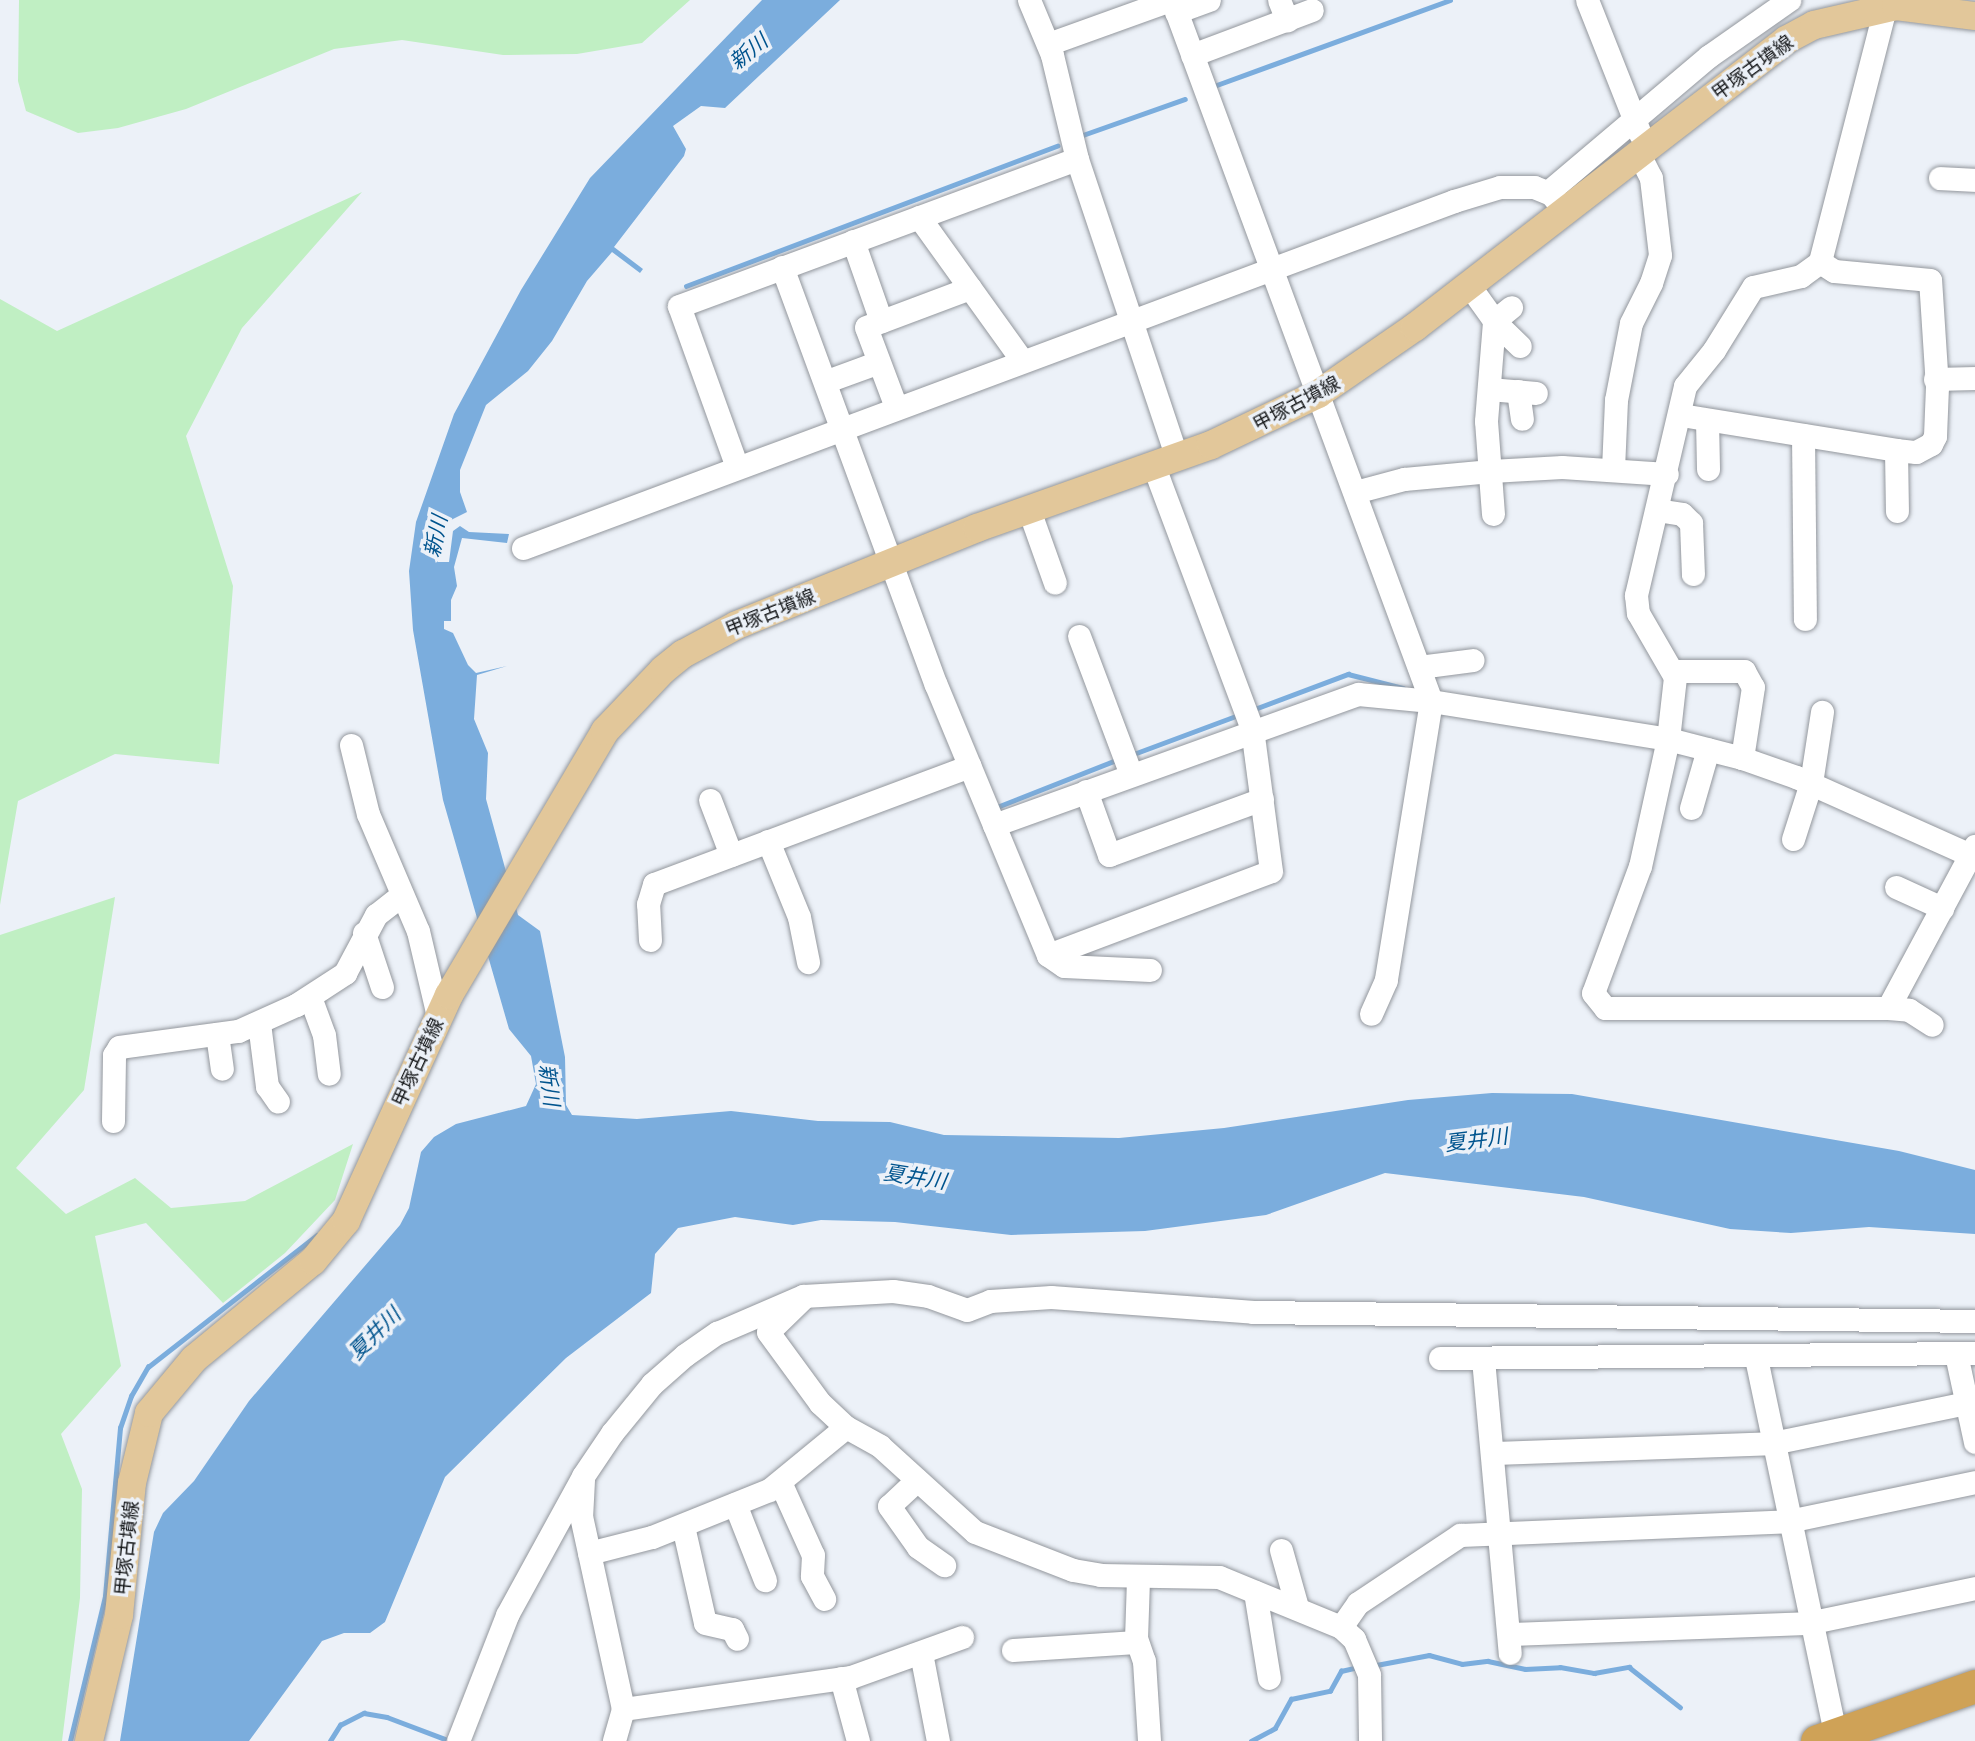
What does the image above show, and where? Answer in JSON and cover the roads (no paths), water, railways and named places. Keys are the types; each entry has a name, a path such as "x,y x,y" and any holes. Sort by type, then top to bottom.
{"highway":[{"path":"1826,1737 1975,1688"}],"main road":[{"name":"甲塚古墳線","path":"89,1741 119,1615 132,1483 149,1413 194,1359 313,1261 339,1231 363,1188 443,1006 559,803 606,731 682,654 737,625 1029,510 1223,439 1318,394 1468,284 1556,201 1639,140 1786,40 1814,25 1884,5 1975,16"}],"street":[{"path":"1029,0 1048,44 1077,159 1129,306 1127,319 1164,460 1252,729 1271,871 1048,955"},
{"path":"1048,44 1173,4 1209,0"},
{"path":"1587,0 1651,178 1660,255 1651,284 1630,323 1616,400 1613,469"},
{"path":"1639,140 1709,56 1778,3 1786,40"},
{"path":"1173,4 1431,701 1386,980 1371,1014"},
{"path":"1884,5 1820,262 1801,276 1752,287 1714,350 1685,386 1681,415 1636,595 1638,613 1674,671 1668,739 1640,866 1623,923 1595,982 1597,1000 1605,1008 1888,1008 1909,1010 1932,1025"},
{"path":"1192,55 1283,10 1312,10"},
{"path":"737,467 679,306 1077,159"},
{"path":"1940,178 1975,180"},
{"path":"523,548 1127,319 1271,271 1500,187 1556,201"},
{"path":"919,217 1021,359"},
{"path":"853,241 881,321"},
{"path":"1681,415 1896,450 1924,450 1936,436 1930,280 1834,271 1820,262"},
{"path":"782,267 970,766 1048,955 1063,966 1150,970"},
{"path":"1468,284 1502,314 1520,346"},
{"path":"896,407 866,327 970,288"},
{"path":"1493,514 1486,421 1502,314"},
{"path":"827,381 879,362"},
{"path":"1935,379 1975,377"},
{"path":"1469,421 1485,382 1527,392 1522,419"},
{"path":"1707,419 1708,469"},
{"path":"1803,435 1805,619"},
{"path":"1896,450 1897,511"},
{"path":"1355,492 1404,479 1491,471 1613,469 1667,474"},
{"path":"1029,510 1055,583"},
{"path":"1657,510 1682,514 1691,523 1693,574"},
{"path":"1079,636 1131,774"},
{"path":"1419,667 1473,660"},
{"path":"1674,671 1744,671 1753,687 1742,758"},
{"path":"994,825 1252,729 1358,694 1431,701 1668,739 1742,758 1811,783 1972,851 1888,1008"},
{"path":"1793,839 1811,783 1822,712"},
{"path":"351,745 368,814 400,897 418,931 443,1006"},
{"path":"1691,808 1708,749"},
{"path":"650,940 648,904 654,884 970,766"},
{"path":"1086,791 1109,855 1262,799"},
{"path":"710,800 731,855"},
{"path":"768,841 799,917 808,962"},
{"path":"1896,887 1942,908"},
{"path":"113,1121 114,1055 119,1047 217,1034 259,1023 310,997 345,973 364,933 385,905 400,897"},
{"path":"364,933 382,987"},
{"path":"310,997 324,1035 329,1074"},
{"path":"259,1023 267,1086 278,1102"},
{"path":"217,1034 222,1069"},
{"path":"458,1741 507,1615 583,1476 652,1384 684,1356 717,1333 803,1296 893,1291 929,1296 967,1310 990,1301 1051,1297 1266,1312 1975,1321"},
{"path":"803,1296 796,1308 768,1332 820,1403 846,1427 866,1436 975,1532 1073,1570 1138,1579 1219,1577 1341,1627 1354,1639 1369,1675 1370,1741"},
{"path":"1440,1358 1965,1353 1966,1403 1975,1442"},
{"path":"1756,1357 1808,1623 1826,1737"},
{"path":"1483,1359 1510,1644 1808,1623 1975,1588"},
{"path":"1492,1452 1773,1443 1966,1403"},
{"path":"589,1553 683,1526 780,1482 846,1427"},
{"path":"583,1476 582,1517 623,1709 614,1741"},
{"path":"917,1480 889,1506 918,1547 944,1565"},
{"path":"780,1482 813,1555 812,1576 824,1599"},
{"path":"1341,1627 1358,1602 1452,1538 1500,1533 1789,1521 1975,1482"},
{"path":"735,1504 765,1580"},
{"path":"683,1526 705,1623 732,1629 737,1639"},
{"path":"1281,1550 1297,1607"},
{"path":"1138,1579 1136,1642 1144,1661 1150,1741"},
{"path":"1255,1592 1269,1678"},
{"path":"623,1709 841,1678 962,1637"},
{"path":"1013,1650 1136,1642"},
{"path":"921,1653 938,1741"},
{"path":"841,1678 858,1741"}],"water":[{"path":"762,0 840,0 725,108 701,106 673,126 686,149 684,156 614,247 643,269 640,273 612,252 587,281 552,341 528,371 486,405 460,470 460,492 467,512 449,521 437,548 438,562 449,562 453,531 460,526 469,532 509,534 507,543 462,538 454,567 457,586 451,600 451,621 444,621 444,629 453,633 468,665 476,673 507,666 477,675 474,719 488,753 486,799 518,915 540,931 565,1057 566,1105 572,1115 637,1119 731,1111 818,1121 890,1122 944,1135 1119,1138 1224,1128 1408,1100 1492,1093 1572,1094 1899,1151 1975,1170 1975,1234 1869,1227 1791,1233 1730,1229 1584,1197 1385,1173 1266,1215 1145,1231 1011,1235 895,1222 821,1220 793,1225 735,1217 678,1228 655,1254 651,1293 566,1358 445,1477 385,1622 370,1633 344,1633 322,1641 249,1741 120,1741 154,1532 163,1513 194,1481 249,1401 400,1225 409,1208 421,1152 434,1137 456,1124 526,1106 536,1084 531,1056 509,1029 443,800 413,630 409,571 416,522 454,414 521,290 590,178"}],"waterway":[{"path":"1214,86 1450,0"},
{"path":"1080,136 1185,99"},
{"path":"686,286 1057,146"},
{"path":"1252,710 1348,674 1403,688"},
{"path":"1131,755 1241,714"},
{"path":"997,807 1119,759"},
{"path":"70,1741 105,1596 120,1428 131,1396 148,1367 317,1235"},
{"path":"1371,1666 1429,1655 1462,1664 1488,1661 1525,1669 1560,1667 1594,1673 1629,1667 1680,1707"},
{"path":"1251,1741 1275,1728 1291,1699 1330,1691 1341,1671 1359,1667"},
{"path":"330,1741 340,1725 364,1713 387,1717 445,1739"}],"water label":[{"name":"新川","path":"748,51"},
{"name":"新川","path":"435,536"},
{"name":"新川","path":"550,1085"},
{"name":"夏井川","path":"1476,1139"},
{"name":"夏井川","path":"915,1176"},
{"name":"夏井川","path":"374,1333"}]}
